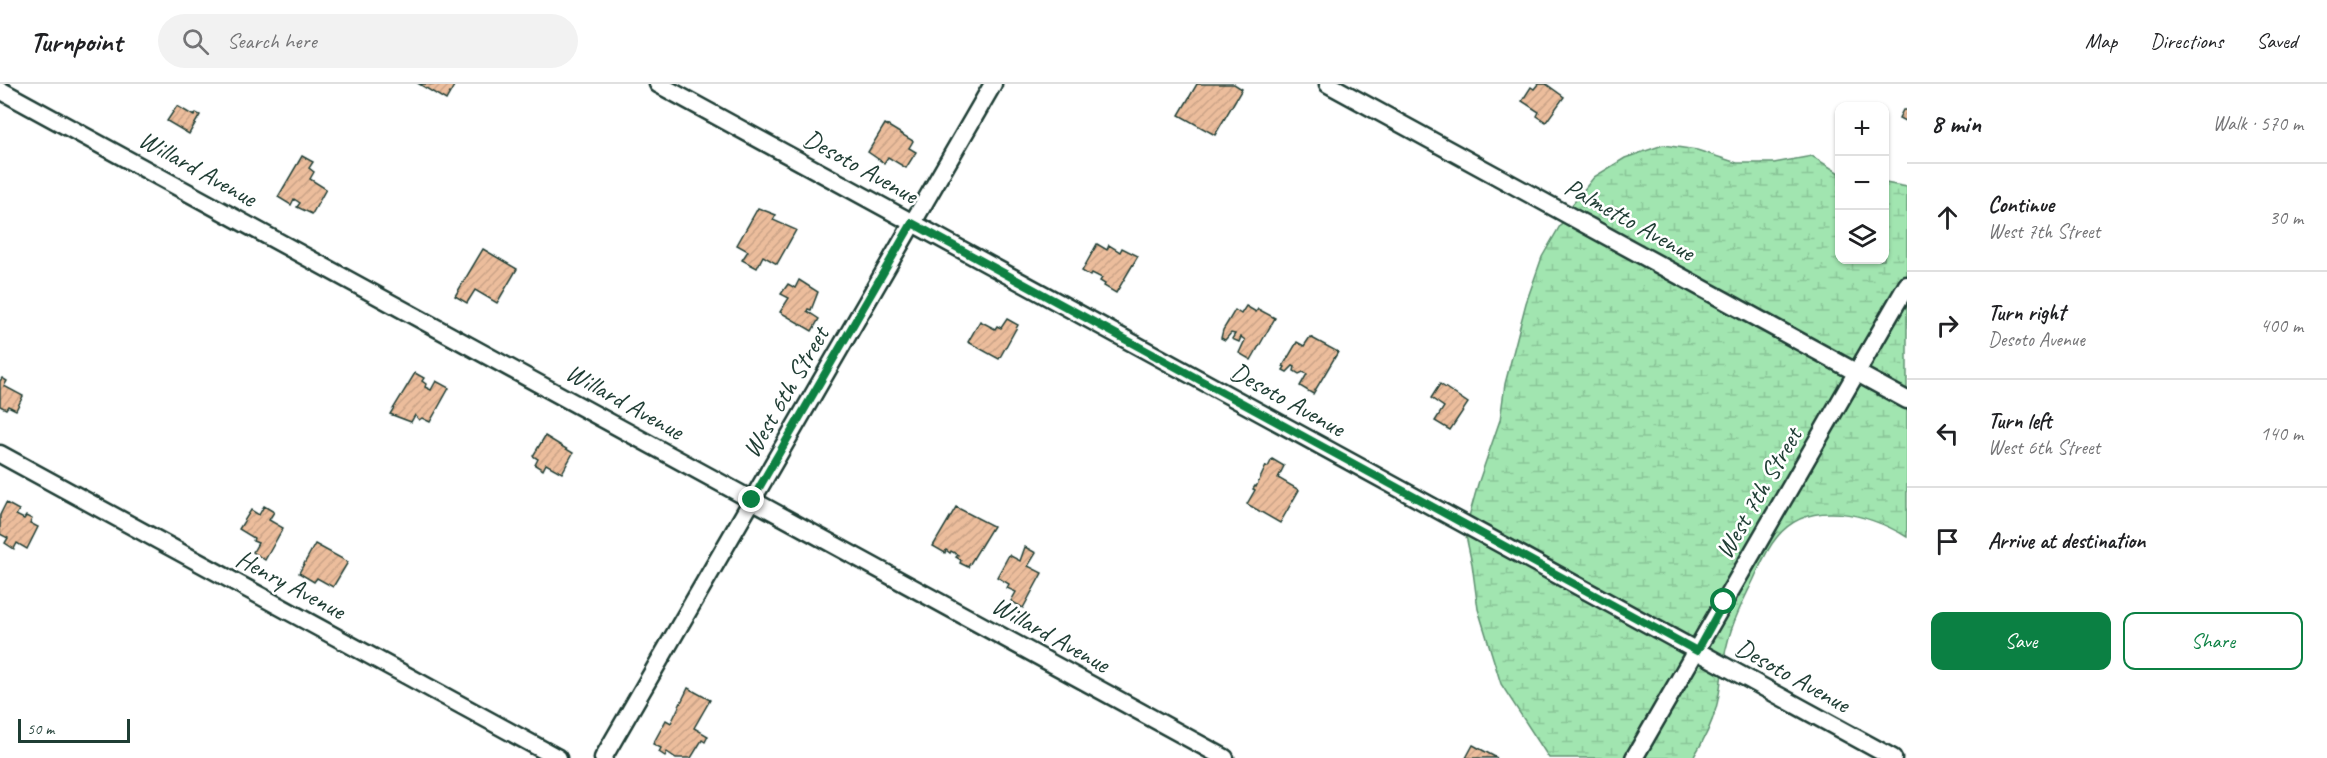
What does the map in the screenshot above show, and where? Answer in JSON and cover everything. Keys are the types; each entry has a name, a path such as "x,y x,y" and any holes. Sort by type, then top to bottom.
{"street":[{"name":"Desoto Avenue","path":"658,84 1893,758"},
{"name":"West 6th Street","path":"603,758 993,84"},
{"name":"Palmetto Avenue","path":"1328,84 1907,399"},
{"name":"Willard Avenue","path":"0,90 1225,758"},
{"name":"West 7th Street","path":"1634,758 1907,285"},
{"name":"Henry Avenue","path":"0,454 558,758"}],"green space":[{"path":"1663,145 1697,150 1737,163 1774,163 1812,156 1835,170 1835,264 1889,264 1889,184 1907,187 1907,537 1858,516 1822,513 1805,517 1790,525 1777,537 1764,558 1735,620 1725,653 1714,715 1693,758 1549,758 1501,684 1478,609 1465,531 1500,420 1505,384 1526,303 1542,257 1572,205 1594,177 1625,158"}],"building":[{"path":"419,84 455,84 446,100"},
{"path":"1197,84 1234,84 1242,89 1215,135 1179,115"},
{"path":"1538,84 1546,84 1564,97 1546,122 1537,116 1539,112 1522,101 1531,87 1534,89"},
{"path":"177,106 194,116 196,113 200,115 189,134 167,121"},
{"path":"1903,110 1907,110 1907,122 1899,118"},
{"path":"885,124 913,141 909,148 916,152 906,168 888,157 884,163 868,152"},
{"path":"302,156 313,162 309,168 314,172 310,179 326,189 312,214 297,207 300,203 294,199 291,205 278,197"},
{"path":"758,208 776,215 773,220 796,230 777,264 763,256 757,268 742,260 748,251 737,245"},
{"path":"1097,244 1107,250 1109,245 1120,252 1122,248 1138,256 1116,293 1104,286 1105,284 1100,281 1102,278 1092,273 1090,276 1082,271"},
{"path":"483,249 517,269 497,303 475,290 467,303 455,296"},
{"path":"799,280 818,292 811,310 807,311 819,319 812,331 780,312 789,298 781,294 788,284 795,288"},
{"path":"1246,306 1256,312 1258,309 1275,318 1251,360 1239,353 1245,340 1241,337 1239,342 1232,339 1235,334 1231,333 1225,340 1221,338 1235,310 1241,314"},
{"path":"1007,319 1018,325 999,359 968,342 980,321 995,329 997,326 1001,328"},
{"path":"1310,337 1338,352 1313,394 1300,386 1307,374 1303,372 1299,374 1294,371 1293,366 1287,372 1283,370 1297,342 1304,346"},
{"path":"415,373 424,378 422,381 426,384 425,387 431,390 436,381 449,388 430,422 422,418 419,420 415,415 411,422 390,414"},
{"path":"2,378 7,381 4,386 23,396 16,410 8,406 6,409 0,406"},
{"path":"1440,384 1468,403 1450,430 1435,421 1444,407 1431,398"},
{"path":"545,436 573,453 562,473 546,464 543,470 535,465 538,459 533,456"},
{"path":"1272,459 1284,466 1278,478 1299,490 1280,523 1247,504 1255,490 1253,489"},
{"path":"6,503 19,510 16,515 24,519 26,516 32,519 30,523 38,527 27,549 17,543 14,549 5,543 8,538 0,534 0,515"},
{"path":"264,506 274,512 269,520 283,528 265,560 253,552 258,543 253,541 254,538 239,529 251,510 259,515"},
{"path":"956,507 993,526 968,567 960,563 961,560 956,557 958,555 946,550 945,553 933,546"},
{"path":"315,544 348,562 333,587 317,578 314,582 299,573"},
{"path":"1025,547 1036,553 1028,566 1042,573 1023,608 1011,601 1016,592 1007,588 1009,584 997,577 1009,555 1020,561"},
{"path":"688,688 710,700 694,728 708,736 705,742 702,740 691,758 676,758 667,752 665,756 659,752 661,748 653,744 666,720 671,723"},
{"path":"1473,745 1497,758 1466,758"}],"route":[{"path":"752,500 912,223 1697,651 1724,602"}]}
